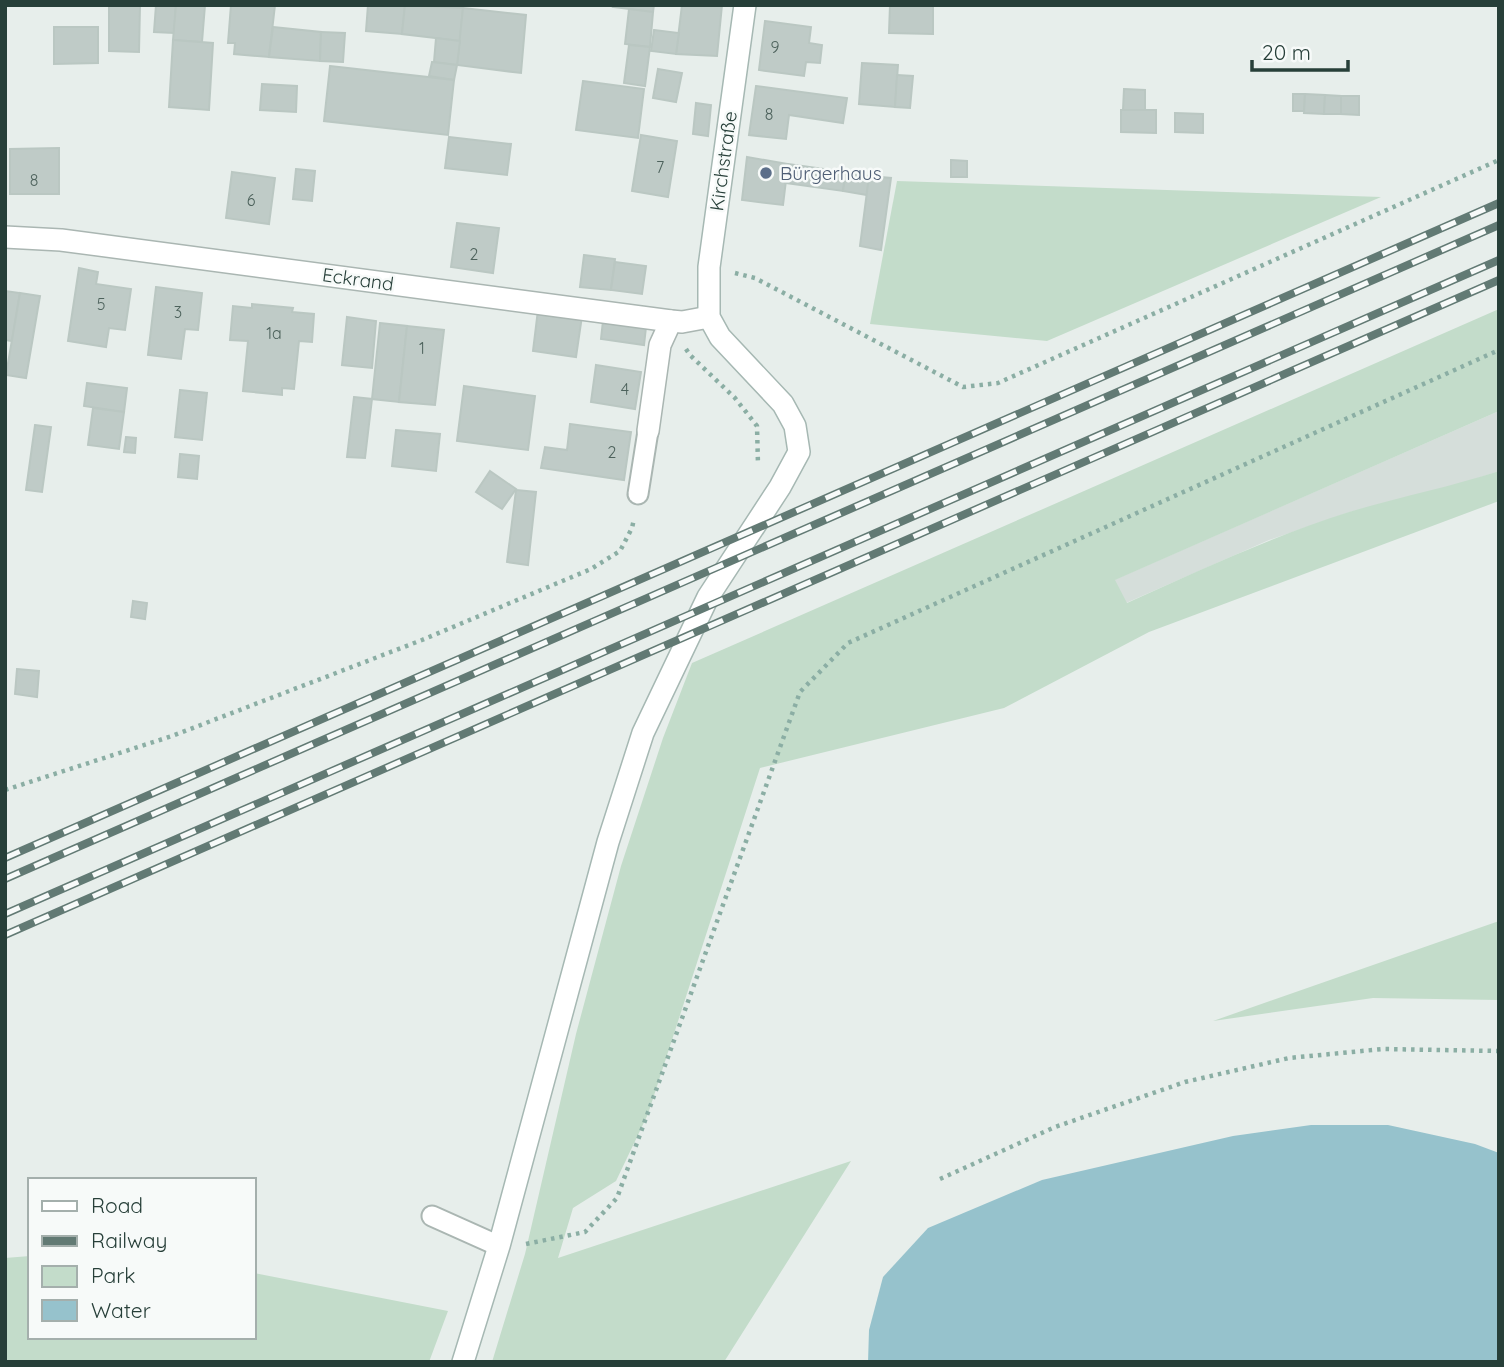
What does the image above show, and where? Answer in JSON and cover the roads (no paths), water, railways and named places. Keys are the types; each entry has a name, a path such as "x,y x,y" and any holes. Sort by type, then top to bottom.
{"street":[{"name":"Kirchstraße","path":"709,317 709,267 745,5"},
{"name":"Eckrand","path":"5,237 61,240 670,321 682,322 709,317"},
{"path":"463,1362 499,1246 608,842 643,733 708,597 780,487 799,452 795,426 783,404 720,337 709,317"},
{"path":"648,431 660,345 670,321"}],"lane":[{"path":"638,494 648,431"},
{"path":"432,1216 499,1246"}],"water":[{"path":"1311,1125 1388,1125 1475,1144 1499,1153 1499,1362 868,1362 869,1330 883,1277 928,1228 1042,1180 1233,1136"}],"railway":[{"path":"5,858 1499,203"},
{"path":"5,879 1499,225"},
{"path":"5,914 1499,260"},
{"path":"5,935 1499,280"}],"place":[{"name":"Bürgerhaus","path":"766,173"}]}
